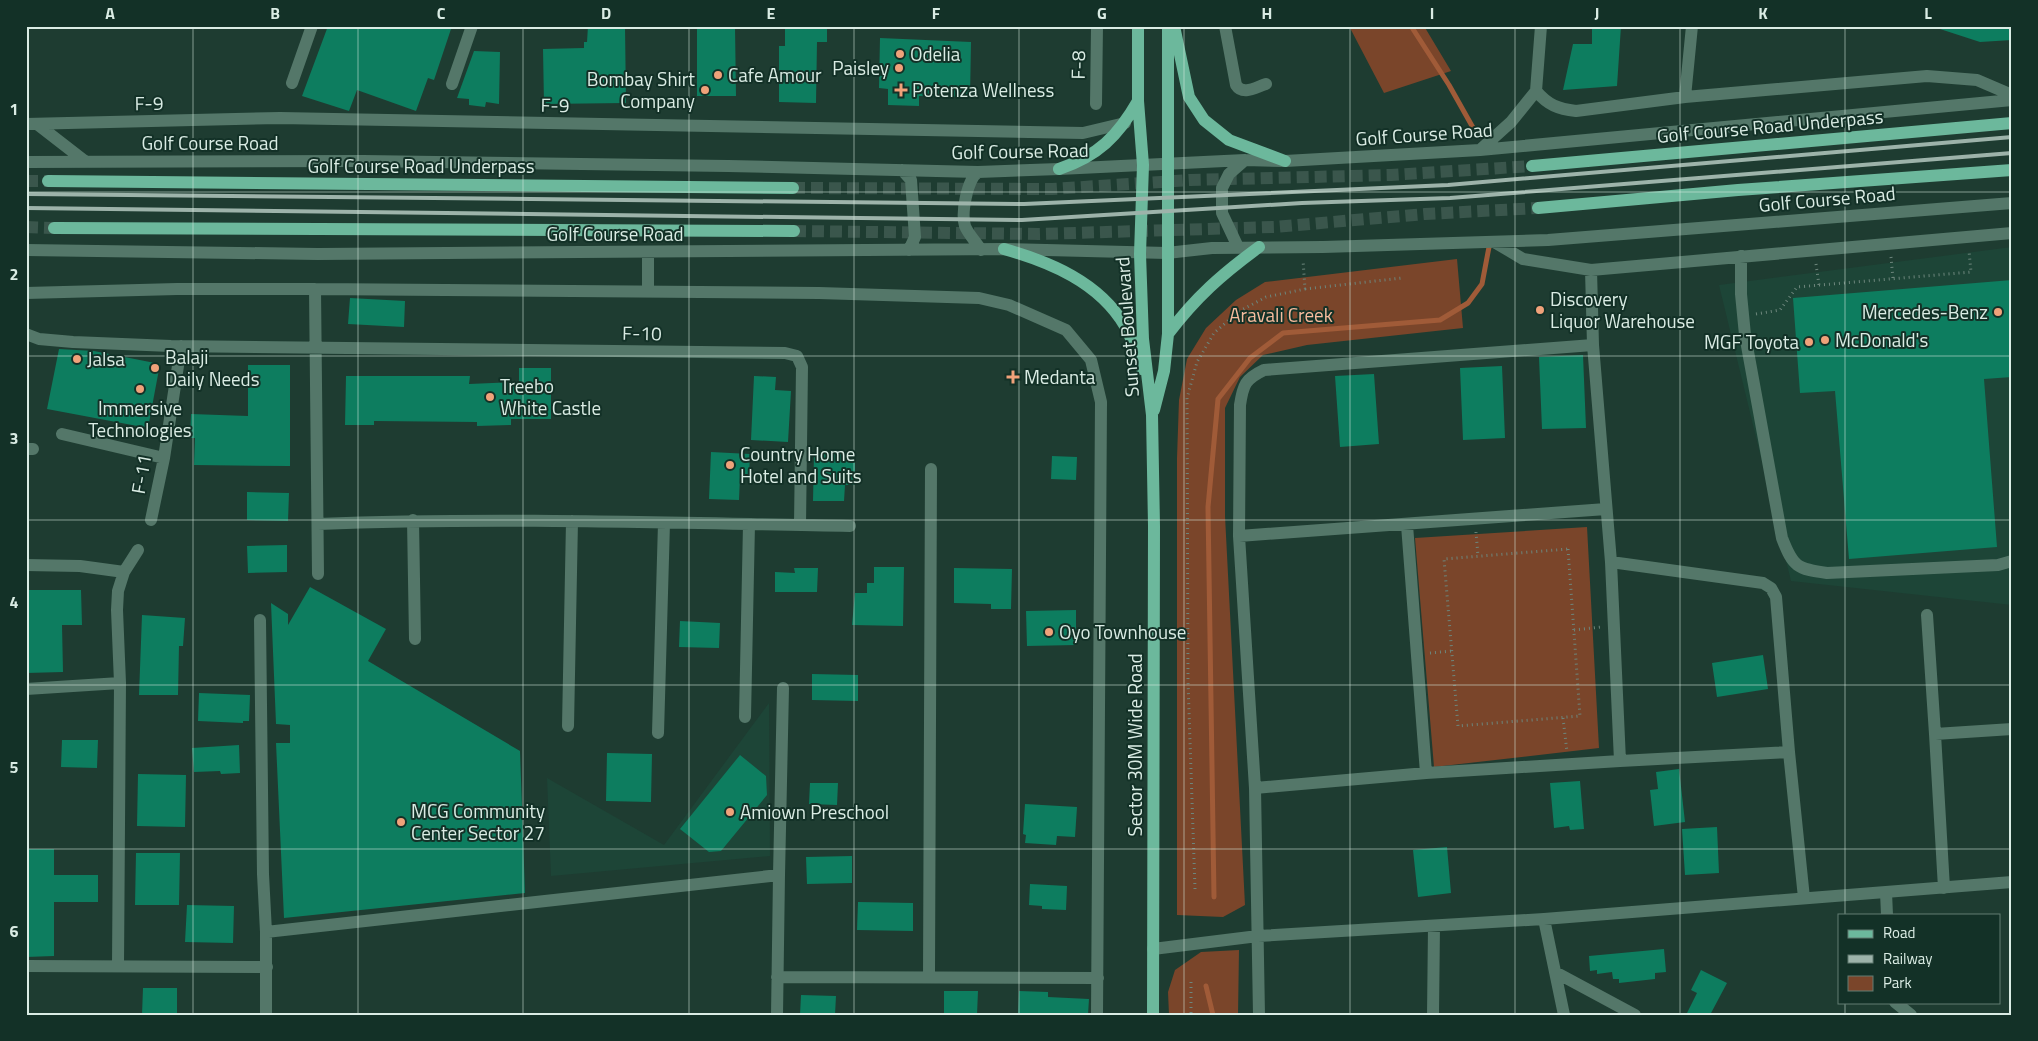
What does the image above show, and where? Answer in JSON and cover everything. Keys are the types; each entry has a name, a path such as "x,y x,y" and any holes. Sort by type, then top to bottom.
{"main road":[{"name":"Sunset Boulevard","path":"1138,26 1138,101 1143,165 1140,254 1143,339 1152,415"},
{"name":"Sunset Boulevard","path":"1152,415 1164,371 1168,334 1168,26"},
{"path":"1174,26 1190,97 1204,120 1229,140 1285,160"},
{"path":"1059,170 1077,163 1104,146 1125,123 1138,101"},
{"name":"Golf Course Road Underpass","path":"1532,166 2012,123"},
{"path":"1538,208 2012,170"},
{"name":"Golf Course Road Underpass","path":"48,181 793,188"},
{"path":"54,228 794,231"},
{"path":"1168,334 1187,309 1221,275 1259,248"},
{"path":"1004,249 1033,257 1058,268 1096,291 1125,326 1142,368 1152,415"},
{"name":"Sector 30M Wide Road","path":"1152,415 1154,526 1153,1015"}],"street":[{"path":"292,83 312,26"},
{"path":"452,84 472,26"},
{"name":"F-8","path":"1096,104 1097,26"},
{"path":"1225,26 1236,86 1244,92 1266,84"},
{"path":"1480,150 1511,122 1536,91 1541,26"},
{"path":"1685,97 1692,26"},
{"path":"1536,91 1545,102 1558,109 1576,111 1685,97 1927,76 1977,80 2012,95"},
{"name":"Golf Course Road","path":"26,162 364,161 978,172 1059,170 1480,150 2012,100"},
{"name":"F-9","path":"32,124 280,118 1083,133 1125,123"},
{"path":"32,124 86,162"},
{"path":"1238,247 1224,222 1222,188 1229,174 1245,160"},
{"path":"902,170 911,180 915,237 910,250"},
{"path":"978,172 973,175 965,198 965,226 981,250"},
{"name":"Golf Course Road","path":"26,250 318,254 1004,249 1167,254 1238,247 1496,243 1548,240 2012,203"},
{"path":"1496,243 1523,259 1591,270 2012,233"},
{"path":"648,252 648,292"},
{"path":"1741,256 1744,335 1782,538 1790,558 1803,570 1827,574 1998,565 2012,561"},
{"path":"1591,270 1593,345 1611,562 1620,760"},
{"path":"26,293 177,289 315,289 819,293 979,298 1009,305 1066,330 1091,360 1101,402 1097,1015"},
{"path":"315,289 318,574"},
{"path":"26,334 39,339 64,341 180,346 316,347"},
{"path":"1259,1015 1255,788 1239,536 1240,405 1243,388 1251,377 1264,370 1593,345"},
{"name":"F-11","path":"151,520 164,458 180,346"},
{"name":"F-10","path":"316,347 785,353 797,356 802,367 800,525"},
{"path":"62,434 164,458"},
{"path":"929,976 932,470"},
{"path":"1239,536 1606,509"},
{"path":"318,524 413,520 850,526"},
{"path":"413,520 415,639"},
{"path":"568,726 572,521"},
{"path":"658,733 664,523"},
{"path":"745,717 749,524"},
{"path":"1407,525 1426,773"},
{"path":"118,966 120,684 117,610 118,591 124,572 138,550"},
{"path":"1611,562 1763,583 1771,588 1776,597 1788,752 1804,898"},
{"path":"26,565 80,566 124,572"},
{"path":"1927,615 1944,888"},
{"path":"260,620 263,874 267,967 266,1015"},
{"path":"26,689 120,684"},
{"path":"777,1015 783,688"},
{"path":"1935,734 2012,729"},
{"path":"1255,788 1426,773 1620,760 1788,752"},
{"path":"266,932 779,875"},
{"path":"1153,949 1258,936 1544,919 2012,882"},
{"path":"1886,892 1887,914"},
{"path":"1544,919 1564,1015"},
{"path":"1433,1015 1434,926"},
{"path":"26,966 267,967"},
{"path":"1555,972 1635,1015"},
{"path":"777,977 1098,978"},
{"path":"1898,1004 1911,1015"}],"path":[{"path":"1743,316 1780,310 1797,287 1971,272 1967,237"},
{"path":"1890,244 1893,279"},
{"path":"1302,247 1305,289"},
{"path":"1814,251 1819,285"},
{"path":"1195,889 1188,682 1187,398 1197,362 1214,333 1238,312 1266,297 1305,289 1402,278"},
{"path":"1475,519 1478,556"},
{"path":"1568,549 1580,716 1458,726 1444,559 1478,556 1568,549"},
{"path":"1574,630 1614,625"},
{"path":"1417,654 1452,651"},
{"path":"1563,718 1569,764"},
{"path":"1190,982 1191,1015"}],"shaded area":[{"path":"2012,247 2012,605 1791,581 1719,285"},
{"name":"Amiown Preschool","path":"769,703 770,856 551,876 547,778 664,845"}],"green space":[{"path":"1349,26 1424,26 1451,71 1384,93"},
{"name":"Aravali Creek","path":"1457,259 1463,328 1307,345 1263,355 1240,377 1225,408 1225,516 1245,905 1223,917 1177,915 1177,458 1179,400 1187,359 1206,328 1236,300 1265,282"},
{"path":"1587,527 1599,748 1434,767 1415,538"},
{"path":"1239,950 1238,1015 1169,1015 1168,992 1175,970 1201,952"}],"building":[{"path":"328,26 452,26 434,80 428,78 416,111 357,90 349,111 302,96"},
{"path":"588,26 625,26 626,103 544,104 543,49 584,48 584,42 587,42"},
{"path":"697,26 735,26 736,96 697,96"},
{"path":"785,26 827,26 827,42 817,42 816,103 779,102 779,46 785,46"},
{"path":"1592,26 1621,26 1617,86 1563,90 1573,44 1592,44"},
{"path":"1940,26 2012,26 2012,40 1980,42 1940,29"},
{"path":"880,38 971,42 970,97 919,96 919,106 888,105 888,89 879,88"},
{"path":"474,51 500,52 499,104 486,102 485,107 469,105 469,99 457,98"},
{"path":"2012,280 2012,377 1984,379 1997,547 1849,559 1835,391 1800,393 1793,298"},
{"path":"350,298 405,301 404,327 348,324"},
{"path":"59,349 94,351 160,364 148,428 47,409"},
{"path":"1583,355 1586,428 1542,429 1539,357"},
{"path":"248,365 290,365 290,466 194,465 195,438 190,438 191,414 248,416"},
{"path":"1502,366 1505,438 1463,440 1460,368"},
{"path":"519,368 551,368 551,419 511,419 511,425 477,426 477,422 374,421 374,425 345,425 346,376 470,376 469,384 519,382"},
{"path":"1374,374 1379,444 1340,447 1335,376"},
{"path":"754,376 776,377 775,390 791,391 788,442 751,440"},
{"name":"Country Home Hotel and Suits","path":"711,452 750,454 749,478 740,477 739,500 709,499"},
{"path":"814,453 855,454 855,485 845,485 844,501 813,501"},
{"path":"1052,456 1077,457 1076,480 1051,479"},
{"path":"247,492 289,493 288,521 247,520"},
{"path":"287,545 287,572 248,573 247,546"},
{"path":"874,567 904,567 903,626 852,625 855,593 867,593 867,583 874,583"},
{"path":"794,568 818,568 817,592 775,592 775,572 795,573"},
{"path":"954,568 1012,569 1011,609 991,609 991,604 954,603"},
{"name":"MCG Community Center Sector 27","path":"310,587 386,629 368,661 520,751 525,893 284,918 276,743 290,743 290,725 276,724 271,603 288,614 288,625"},
{"path":"26,590 81,590 82,625 62,625 63,672 26,673"},
{"path":"1076,610 1076,645 1027,646 1026,611"},
{"path":"142,615 185,618 183,646 179,646 178,695 139,695"},
{"path":"680,621 720,623 719,648 679,647"},
{"path":"1763,655 1768,689 1717,697 1712,663"},
{"path":"812,674 858,675 858,701 812,700"},
{"path":"199,693 250,695 249,721 243,721 243,723 198,721"},
{"path":"62,740 98,740 97,768 61,767"},
{"path":"239,745 240,773 221,774 220,771 194,772 192,748"},
{"path":"607,753 652,754 651,802 606,801"},
{"path":"740,755 766,776 767,795 721,851 709,852 680,829"},
{"path":"1679,769 1685,822 1654,826 1650,790 1658,789 1656,772"},
{"path":"138,774 186,775 185,827 137,826"},
{"path":"1580,781 1584,829 1570,830 1569,826 1554,828 1550,783"},
{"path":"810,783 838,783 837,805 809,804"},
{"path":"1025,804 1077,807 1075,837 1057,836 1056,845 1025,843 1026,835 1023,834"},
{"path":"1717,827 1719,873 1685,875 1682,829"},
{"path":"1447,847 1451,893 1418,897 1413,850"},
{"path":"26,849 54,849 54,875 98,875 98,902 54,902 54,956 26,957"},
{"path":"136,853 180,853 179,905 135,905"},
{"path":"852,856 852,883 807,884 806,857"},
{"path":"1030,884 1067,886 1066,910 1042,909 1042,906 1029,905"},
{"path":"858,902 913,903 913,931 857,930"},
{"path":"187,905 234,906 233,943 185,942"},
{"path":"1664,949 1666,972 1655,973 1655,979 1619,983 1619,979 1613,979 1612,972 1597,974 1597,970 1590,971 1589,956"},
{"path":"1701,970 1727,983 1710,1015 1686,1015 1697,993 1691,990"},
{"path":"143,988 177,988 177,1015 142,1015"},
{"path":"944,991 978,991 977,1015 944,1015"},
{"path":"1019,991 1048,992 1048,997 1089,999 1088,1015 1018,1015"},
{"path":"801,995 836,996 835,1015 800,1015"}],"waterway":[{"path":"1411,26 1449,85 1476,133"},
{"path":"1214,897 1208,507 1218,399 1250,358 1283,333 1440,320 1468,303 1482,284 1489,247"},
{"path":"1206,986 1213,1015"}],"tunnel":[{"path":"793,188 1052,189 1190,180 1391,175 1532,166"},
{"path":"26,181 48,181"},
{"path":"794,231 1039,234 1274,227 1425,214 1538,208"},
{"path":"26,227 54,228"}],"railway":[{"path":"26,194 1024,204 1448,185 2012,137"},
{"path":"26,208 1022,220 1302,203 1450,198 2012,153"}],"place":[{"name":"Odelia","path":"900,54"},
{"name":"Paisley","path":"899,68"},
{"name":"Cafe Amour","path":"718,75"},
{"name":"Bombay Shirt Company","path":"705,90"},
{"name":"Potenza Wellness","path":"901,90"},
{"name":"Discovery Liquor Warehouse","path":"1540,310"},
{"name":"Mercedes-Benz","path":"1998,312"},
{"name":"McDonald's","path":"1825,340"},
{"name":"MGF Toyota","path":"1809,342"},
{"name":"Jalsa","path":"77,359"},
{"name":"Balaji Daily Needs","path":"155,368"},
{"name":"Medanta","path":"1013,377"},
{"name":"Immersive Technologies","path":"140,389"},
{"name":"Treebo White Castle","path":"490,397"},
{"name":"Country Home Hotel and Suits","path":"730,465"},
{"name":"Oyo Townhouse","path":"1049,632"},
{"name":"Amiown Preschool","path":"730,812"},
{"name":"MCG Community Center Sector 27","path":"401,822"}]}
